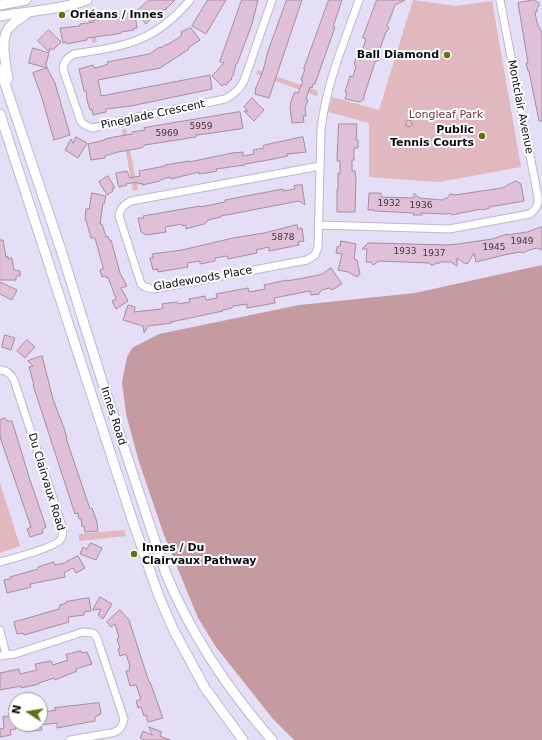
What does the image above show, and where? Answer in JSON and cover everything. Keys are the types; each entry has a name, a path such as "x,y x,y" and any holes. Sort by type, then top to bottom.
{"main road":[{"path":"0,5 26,0"},
{"path":"0,16 71,6 87,0"},
{"path":"14,112 4,56 4,40 9,28 28,13"},
{"name":"Innes Road","path":"0,68 61,250 103,384 166,574 179,604 215,667 253,718 272,740"},
{"name":"Innes Road","path":"0,114 132,519 158,594 174,631 205,688 243,740"}],"street":[{"name":"Pineglade Crescent","path":"190,0 178,15 161,29 145,38 119,46 74,54 68,58 64,63 63,69 81,122 92,128 231,97 236,93 244,81 272,0"},
{"name":"Gladewoods Place","path":"320,166 131,202 124,205 119,216 141,284 149,289 307,260 313,257 317,251 319,225 321,130 327,96 359,0"},
{"name":"Montclair Avenue","path":"319,225 450,230 530,214 535,210 538,205 538,197 500,0"},
{"name":"Du Clairvaux Road","path":"0,370 7,371 12,374 62,526 63,534 61,539 52,546 0,562"},
{"path":"0,630 3,656 24,651 83,632 93,634 97,638 124,719 123,724 118,732 70,740"}],"green space":[{"name":"Longleaf Park","path":"413,0 455,6 492,1 521,167 439,182 369,177 369,123 328,112 332,97 379,110"},
{"path":"91,13 97,42 92,43 87,15"},
{"path":"258,70 318,91 317,96 256,74"},
{"path":"126,129 138,190 133,191 122,130"},
{"path":"0,483 20,546 0,553"},
{"path":"124,530 126,536 79,541 79,534"}],"shaded area":[{"path":"542,265 542,740 294,740 273,719 216,647 198,618 164,535 139,462 126,414 122,382 127,357 132,348 159,334 299,305 415,293"}],"building":[{"path":"149,0 175,0 165,10 161,10 146,24 136,12"},
{"path":"208,0 226,0 206,34 192,26"},
{"path":"242,0 258,0 252,24 236,64 233,76 231,78 232,79 226,85 225,84 222,86 212,76 224,63 220,62"},
{"path":"287,0 302,0 269,98 255,94 255,90"},
{"path":"329,0 342,0 333,27 335,27 315,84 313,84 312,88 310,87 306,99 308,100 305,108 306,116 303,116 304,122 292,123 290,107 292,98 295,92 298,93 303,81 301,80 304,69"},
{"path":"377,0 405,0 395,5 387,25 389,29 386,32 378,54 381,59 375,62 364,99 360,102 345,99 347,93 345,92 350,76 353,77 356,66 354,64 359,50 362,51 366,39 363,38"},
{"path":"534,0 539,3 537,12 535,12 537,23 542,33 542,121 539,121 526,63 528,63 518,3"},
{"path":"135,13 137,28 134,28 134,30 87,38 87,40 67,44 66,42 63,43 60,28 80,26 80,24 94,22 94,20 108,18 108,20 121,17 121,15"},
{"path":"191,28 200,40 188,48 189,49 160,68 98,80 101,96 210,75 212,89 131,106 106,109 106,112 93,115 92,109 90,110 87,100 86,91 84,91 79,69 93,65 94,68 108,64 107,62 149,54 180,37 182,34 181,32"},
{"path":"49,30 61,42 53,50 50,48 49,52 38,41"},
{"path":"33,48 49,53 46,64 47,68 29,63"},
{"path":"47,68 55,83 70,135 54,140 33,73"},
{"path":"252,98 264,110 254,121 244,111 248,111 244,107"},
{"path":"240,112 243,128 145,145 141,148 105,156 105,158 91,160 88,144 132,134 132,132 145,130 144,128"},
{"path":"408,120 411,121 412,125 410,127 406,126"},
{"path":"339,124 357,124 356,140 358,140 358,148 354,148 354,160 352,160 352,171 355,171 356,179 355,212 337,212 338,173 340,174 340,161 337,161"},
{"path":"76,137 87,143 78,158 65,150 71,139 73,143"},
{"path":"303,137 306,152 287,154 288,156 245,165 216,169 217,171 207,173 199,174 199,172 171,179 170,177 142,185 142,183 138,184 137,182 119,187 118,185 116,173 127,171 130,178 140,176 139,171 165,165 189,162 232,153 243,152 243,156 254,154 253,150 264,148 263,146 265,145"},
{"path":"108,176 115,188 112,188 113,191 107,195 99,182"},
{"path":"516,181 521,184 524,201 489,207 490,208 482,210 451,215 450,213 421,213 422,215 413,215 414,213 368,210 369,193 381,193 381,197 414,198 414,193 419,198 442,200 447,198 450,194 455,195 502,188"},
{"path":"302,185 305,205 299,201 221,216 208,220 204,224 186,229 186,225 182,226 182,224 165,227 166,232 146,235 141,232 138,218 144,218 143,216 200,207 225,202 225,200 283,189 283,191 295,189 294,186"},
{"path":"92,193 106,196 104,204 103,203 100,224 102,224 106,237 108,236 109,240 111,240 120,273 127,286 121,288 128,301 116,309 112,301 116,299 108,277 102,277 100,270 103,269 103,267 95,238 91,238 85,220 86,209 89,209"},
{"path":"297,225 298,229 302,228 304,241 298,242 299,245 269,251 269,247 256,250 257,253 228,259 227,256 215,258 215,261 200,264 200,261 187,263 188,267 158,272 158,269 153,270 150,258 153,258 152,254 182,250"},
{"path":"542,227 542,250 537,248 524,253 520,252 504,255 476,262 474,253 468,263 465,264 457,258 457,266 451,262 440,262 431,265 429,263 379,261 373,265 371,262 366,262 367,249 362,249 368,243 458,244 492,239 507,234 527,232"},
{"path":"0,240 3,240 6,257 8,256 8,259 12,258 14,270 20,271 20,276 16,276 16,280 0,280"},
{"path":"341,241 356,244 354,259 357,260 360,274 357,277 348,272 338,270 342,254 336,253 337,247 340,246"},
{"path":"331,268 342,284 332,290 330,288 321,290 319,294 311,295 310,291 274,298 275,303 247,308 247,304 233,306 232,308 222,310 223,311 171,322 172,323 148,326 144,333 143,326 123,320 128,305 135,307 134,312 161,309 163,308 162,304 190,302 189,299 205,296 206,300 217,298 216,294 248,288 249,292 265,289 264,285 322,274"},
{"path":"0,282 17,290 12,300 0,294"},
{"path":"5,335 15,338 11,350 2,347"},
{"path":"27,340 35,347 25,358 17,351"},
{"path":"42,356 53,399 90,509 92,508 97,522 98,531 85,532 84,526 82,527 81,518 79,519 78,513 75,514 33,385 29,367 33,366 28,361"},
{"path":"5,418 7,421 12,421 46,527 42,530 43,533 30,537 27,529 31,527 0,437 0,420"},
{"path":"91,543 102,548 96,560 80,554 83,547 86,549"},
{"path":"78,556 85,568 76,573 73,568 64,573 65,577 30,584 31,587 7,593 4,580 54,562 55,565 64,563"},
{"path":"100,597 112,604 103,619 98,615 101,609 93,610"},
{"path":"89,598 91,611 84,612 84,615 68,617 69,622 24,635 23,633 17,634 14,622 59,609 60,605 66,602"},
{"path":"120,610 129,620 149,682 163,718 148,722 141,707 138,708 136,701 141,699 136,685 130,686 126,671 130,670 130,666 126,654 120,656 118,649 120,648 117,639 119,638 115,624 111,627 107,622"},
{"path":"81,651 82,653 87,652 92,664 76,669 77,671 55,680 54,678 39,684 21,688 21,686 0,690 0,673 19,669 20,674 37,670 35,664 51,661 53,665 68,660 66,655"},
{"path":"99,703 101,714 95,717 95,721 57,728 57,723 48,724 48,712 56,710 55,708"},
{"path":"3,717 8,717 8,732 10,732 11,735 0,737 0,729 4,728"},
{"path":"149,727 162,732 160,736 170,740 144,740 140,738 143,731 152,735"}],"place":[{"name":"Orléans / Innes","path":"62,15"},
{"name":"Ball Diamond","path":"447,55"},
{"name":"Public Tennis Courts","path":"482,136"},
{"name":"Innes / Du Clairvaux Pathway","path":"134,554"}]}
